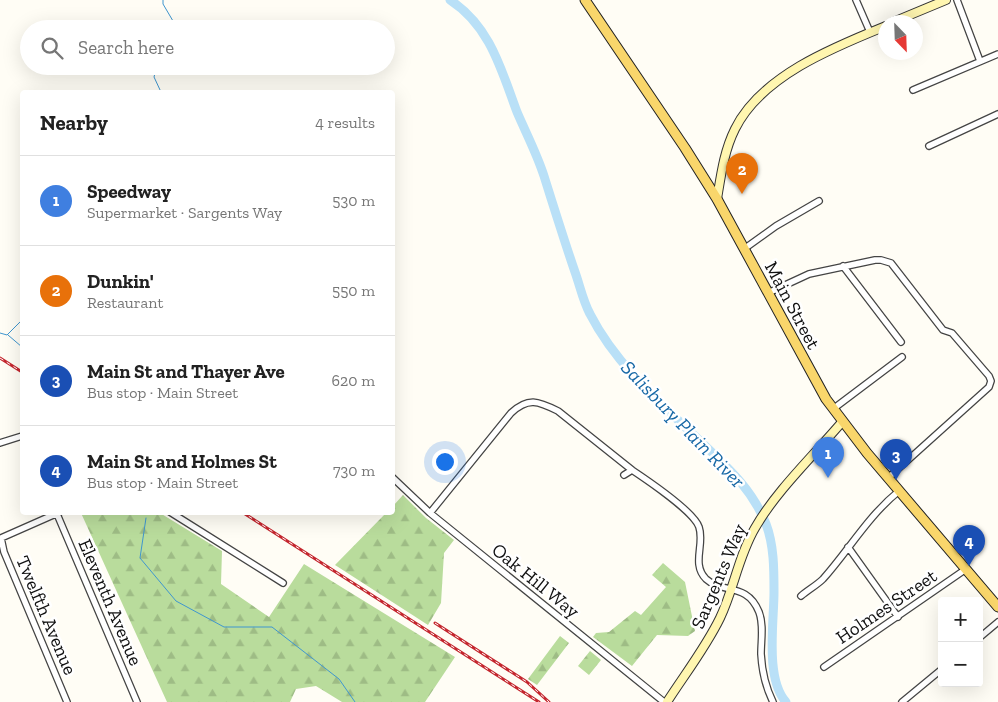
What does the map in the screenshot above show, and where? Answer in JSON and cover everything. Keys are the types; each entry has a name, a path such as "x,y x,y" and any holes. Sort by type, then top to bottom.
{"main road":[{"name":"Main Street","path":"585,0 717,199 813,378 833,409 888,478 998,607"},
{"path":"909,15 944,0"},
{"path":"717,199 727,147 735,128 752,103 799,67 878,29"},
{"path":"709,186 717,182 720,176"},
{"name":"Sargents Way","path":"666,702 707,643 721,617 739,562 754,529 770,506 842,422"}],"street":[{"path":"856,0 870,32"},
{"path":"957,0 980,61"},
{"path":"913,90 998,54"},
{"path":"929,146 998,114"},
{"path":"744,249 776,226 819,201"},
{"path":"768,293 809,274 881,260 891,263 943,330 952,333 989,376 992,381 986,390 888,478"},
{"path":"843,266 901,342"},
{"path":"833,409 902,357"},
{"path":"430,513 520,404 531,402 545,405 558,411 695,520 701,536 698,556 702,572 706,578 713,583 743,593 750,599 759,613 762,627 762,668 773,702"},
{"path":"0,443 20,437"},
{"path":"624,474 632,470"},
{"name":"Oak Hill Way","path":"395,480 430,513 666,702"},
{"path":"801,596 822,580 879,508 899,491"},
{"name":"Twelfth Avenue","path":"54,515 2,538 4,552 67,702"},
{"name":"Eleventh Avenue","path":"60,515 137,702"},
{"path":"175,515 283,583"},
{"path":"848,547 898,617"},
{"name":"Holmes Street","path":"824,667 966,569"},
{"path":"983,635 998,622"},
{"path":"902,702 938,672"}],"green space":[{"path":"403,495 426,518 454,540 444,553 441,603 428,625 335,565 384,515 395,515 395,504"},
{"path":"82,515 163,515 222,551 221,584 269,617 304,564 455,657 425,702 342,702 316,686 296,689 290,702 167,702"},
{"path":"663,563 685,582 695,631 688,636 657,635 632,666 593,637 596,633 609,632 635,611 641,615 666,587 652,575"},
{"path":"560,636 569,643 537,685 528,679"},
{"path":"590,651 601,660 589,675 578,666"}],"waterway":[{"path":"163,0 163,4 172,20"},
{"name":"Salisbury Plain River","path":"450,0 475,22 485,36 499,65 541,168 585,304 600,332 639,381 737,478 760,511 769,532 773,557 773,665 779,692 786,702"},
{"path":"155,75 160,90"},
{"path":"0,333 7,335 20,322"},
{"path":"8,335 20,345"},
{"path":"146,518 140,558 176,601 224,627 272,627 339,679 355,702"}],"railway":[{"path":"0,358 20,371"},
{"path":"247,515 539,702"},
{"path":"435,623 527,682 549,702"}],"place":[{"name":"Dunkin'","path":"742,194"},
{"name":"Speedway","path":"828,478"},
{"name":"Main St and Thayer Ave","path":"896,480"},
{"name":"Main St and Holmes St","path":"969,566"}]}
